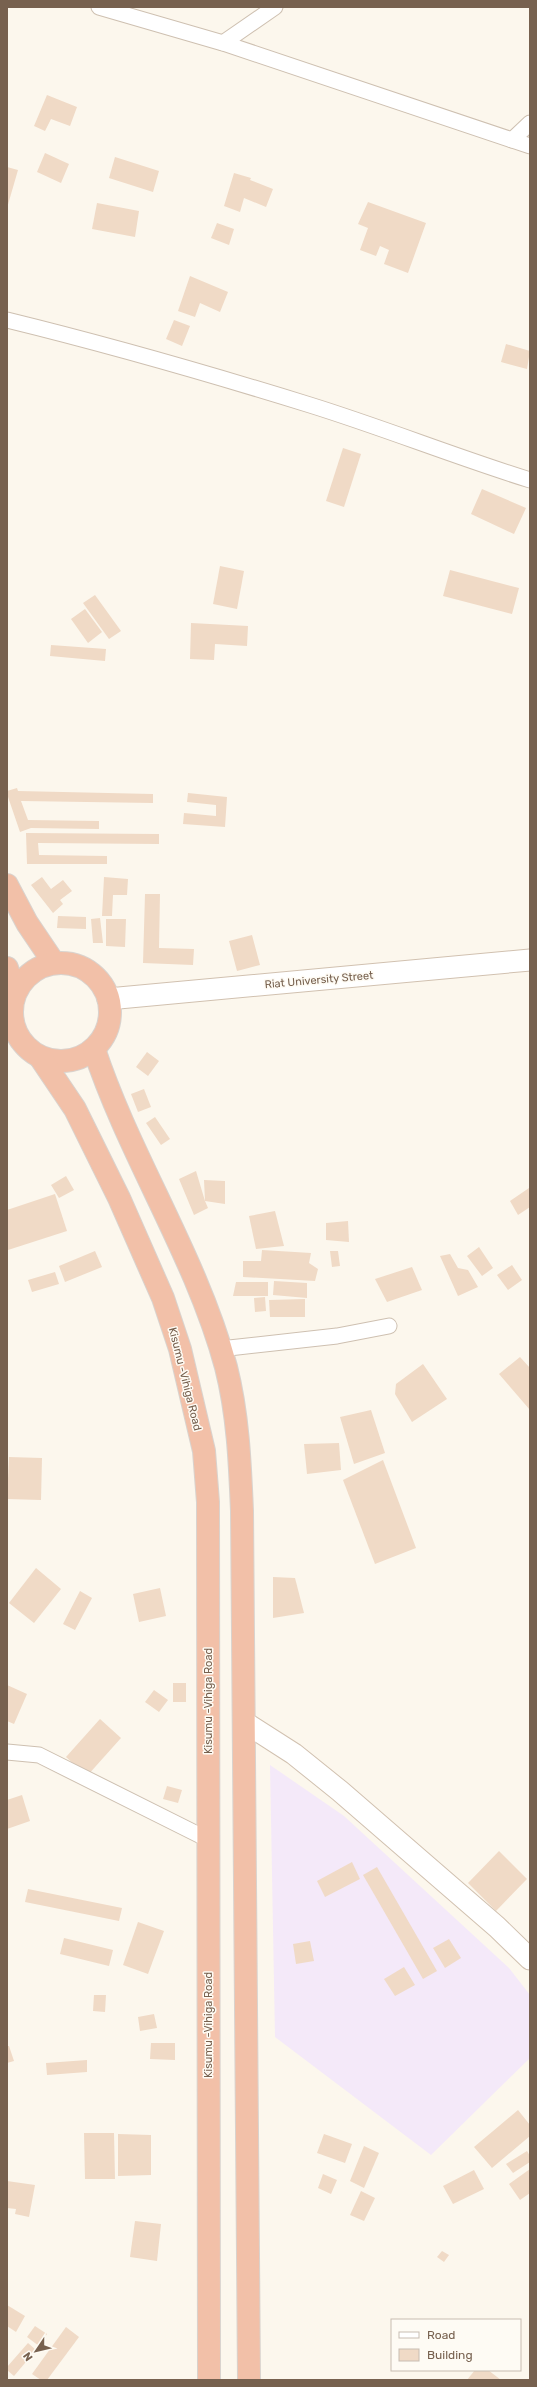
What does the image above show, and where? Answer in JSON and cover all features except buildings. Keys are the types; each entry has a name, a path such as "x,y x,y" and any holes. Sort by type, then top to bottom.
{"highway":[{"path":"7,885 27,923 54,963"},
{"path":"54,963 71,964 86,969 98,979 108,999 110,1007 109,1023 104,1037 94,1049 82,1058 67,1062 50,1061 40,1057 21,1042 13,1027 11,1010 15,993 24,978 38,968 54,963"},
{"path":"7,968 15,993"},
{"path":"94,1049 110,1095 185,1256 220,1349 226,1368 238,1438 242,1511 249,2380"},
{"name":"Kisumu -Vihiga Road","path":"40,1057 75,1109 119,1198 163,1298 180,1349 204,1451 208,1502 207,1839 209,2380"}],"street":[{"path":"99,7 223,44 530,146"},
{"path":"223,44 275,7"},
{"path":"512,140 530,123"},
{"path":"7,320 89,340 311,405 465,460 530,480"},
{"name":"Riat University Street","path":"108,999 530,960"},
{"path":"220,1349 337,1336 389,1326"},
{"path":"244,1722 294,1754 340,1791 497,1927 530,1959"},
{"path":"7,1752 39,1755 207,1839"}],"shaded area":[{"path":"270,1765 344,1816 509,1968 530,1995 530,2058 431,2155 275,2037"}]}
